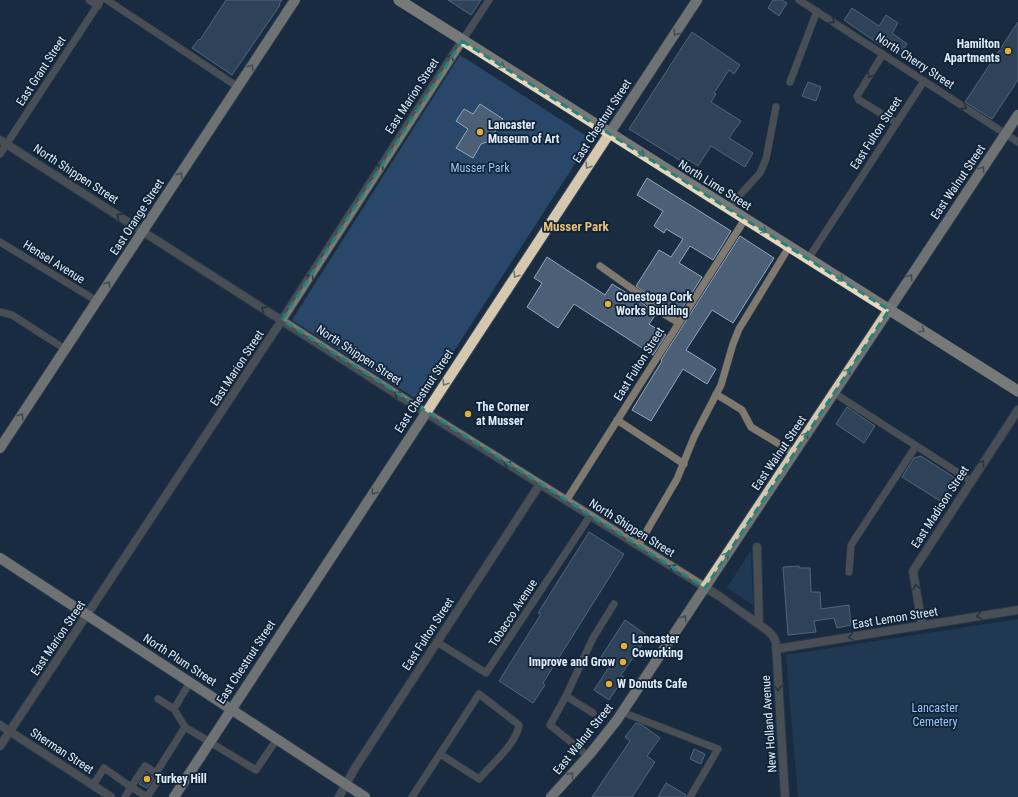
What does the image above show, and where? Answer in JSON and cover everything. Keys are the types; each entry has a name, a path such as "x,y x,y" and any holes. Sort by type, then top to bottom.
{"highway":[{"name":"North Lime Street","path":"399,0 1018,391"}],"main road":[{"name":"East Orange Street","path":"0,448 295,0"},
{"name":"East Chestnut Street","path":"174,797 697,0"},
{"name":"East Walnut Street","path":"551,797 607,734 1018,115"},
{"name":"North Plum Street","path":"0,558 365,797"}],"street":[{"path":"90,0 99,2"},
{"name":"East Marion Street","path":"0,746 282,320 462,41"},
{"name":"North Shippen Street","path":"3,142 426,413 705,588 759,624 773,636 776,649"},
{"name":"East Madison Street","path":"922,625 913,571 1018,410"},
{"name":"East Fulton Street","path":"339,797 355,768 540,484"},
{"path":"757,547 759,624"},
{"name":"East Lemon Street","path":"776,649 1018,610"},
{"name":"New Holland Avenue","path":"776,649 785,797"},
{"name":"Sherman Street","path":"0,725 111,797"}],"lane":[{"path":"107,0 238,87"},
{"name":"East Marion Street","path":"462,41 489,0"},
{"name":"North Cherry Street","path":"799,0 1018,142"},
{"name":"East Grant Street","path":"0,154 3,142 99,2"},
{"path":"790,82 818,11"},
{"path":"883,54 857,96 859,100 897,123"},
{"name":"East Fulton Street","path":"808,259 924,81"},
{"path":"728,208 760,173 766,159 776,107"},
{"name":"East Fulton Street","path":"566,501 745,219"},
{"name":"Hensel Avenue","path":"0,242 97,301"},
{"path":"638,546 672,488 684,464 694,437 721,385 739,329 789,247"},
{"path":"600,266 664,314 679,323"},
{"path":"0,312 12,315 65,349"},
{"path":"834,393 971,481"},
{"path":"716,394 742,410 751,427 794,453"},
{"path":"617,420 684,464"},
{"path":"849,572 851,545 916,446"},
{"name":"Tobacco Avenue","path":"437,642 486,673 590,516"},
{"path":"588,756 550,725 566,696 593,638 614,604"},
{"path":"174,709 190,682"},
{"path":"412,797 479,694 519,725 518,732 506,749 479,779 440,754"},
{"path":"566,696 592,714"},
{"path":"158,700 174,709 185,727 256,770 277,739"},
{"path":"622,712 718,749 690,797"},
{"path":"156,773 185,727"},
{"path":"93,785 104,768 131,787 147,797 161,776 145,766 131,787 125,797"}],"highlighted area":[{"path":"462,41 889,310 705,588 282,320"}],"green space":[{"name":"Musser Park","path":"460,55 591,139 421,402 292,320"},
{"path":"751,550 753,605 727,588"},
{"name":"Lancaster Cemetery","path":"1018,619 1018,797 798,797 786,655"}],"building":[{"path":"226,0 282,0 232,75 192,48 199,39 200,40"},
{"path":"448,0 481,0 471,15"},
{"path":"773,0 782,0 787,3 779,16 768,8"},
{"path":"852,8 879,26 886,15 898,23 892,33 907,44 900,55 885,45 883,47 844,20"},
{"name":"Hamilton Apartments","path":"1018,22 1018,80 992,119 965,102"},
{"path":"692,32 740,65 734,74 729,70 714,93 716,94 711,102 741,121 729,138 753,153 745,167 711,146 698,166 689,160 686,164 629,129"},
{"path":"808,82 821,87 816,101 802,96"},
{"name":"Lancaster Museum of Art","path":"480,104 503,119 489,141 481,144 473,158 456,148 468,129 456,121 464,109 473,114"},
{"path":"647,178 731,231 713,260 690,246 679,263 702,277 679,313 663,303 661,305 636,286 659,250 671,257 683,239 666,229 664,233 654,226 663,211 637,195"},
{"path":"740,236 774,258 733,323 712,310 686,350 716,369 707,384 683,369 651,421 632,410 662,361 661,360"},
{"name":"Conestoga Cork Works Building","path":"547,257 605,295 612,284 630,295 631,294 656,314 649,324 666,335 653,355 574,304 558,328 527,307 542,283 534,278"},
{"path":"847,407 875,426 864,443 836,424"},
{"path":"921,456 955,478 957,487 945,504 902,477 914,458"},
{"path":"589,532 624,554 543,683 545,685 533,703 499,681 541,614 538,613"},
{"path":"799,566 799,568 810,568 811,592 820,592 821,609 849,605 851,625 837,628 834,618 814,621 816,632 788,635 783,567"},
{"name":"Lancaster Coworking","path":"625,620 648,636 621,675 624,677 609,700 594,690 611,664 601,657"},
{"path":"636,723 642,725 660,738 647,756 655,762 632,797 592,797 630,741 625,737"},
{"path":"694,749 705,754 701,764 690,759"},
{"path":"146,773 154,778 147,788 139,784"},
{"path":"666,783 686,795 685,797 658,797"}],"place":[{"name":"Hamilton Apartments","path":"1008,51"},
{"name":"Lancaster Museum of Art","path":"480,132"},
{"name":"Conestoga Cork Works Building","path":"608,304"},
{"name":"The Corner at Musser","path":"468,414"},
{"name":"Lancaster Coworking","path":"624,646"},
{"name":"Improve and Grow","path":"623,662"},
{"name":"W Donuts Cafe","path":"609,684"},
{"name":"Turkey Hill","path":"147,779"}],"district":[{"name":"Musser Park","path":"576,226"}]}
